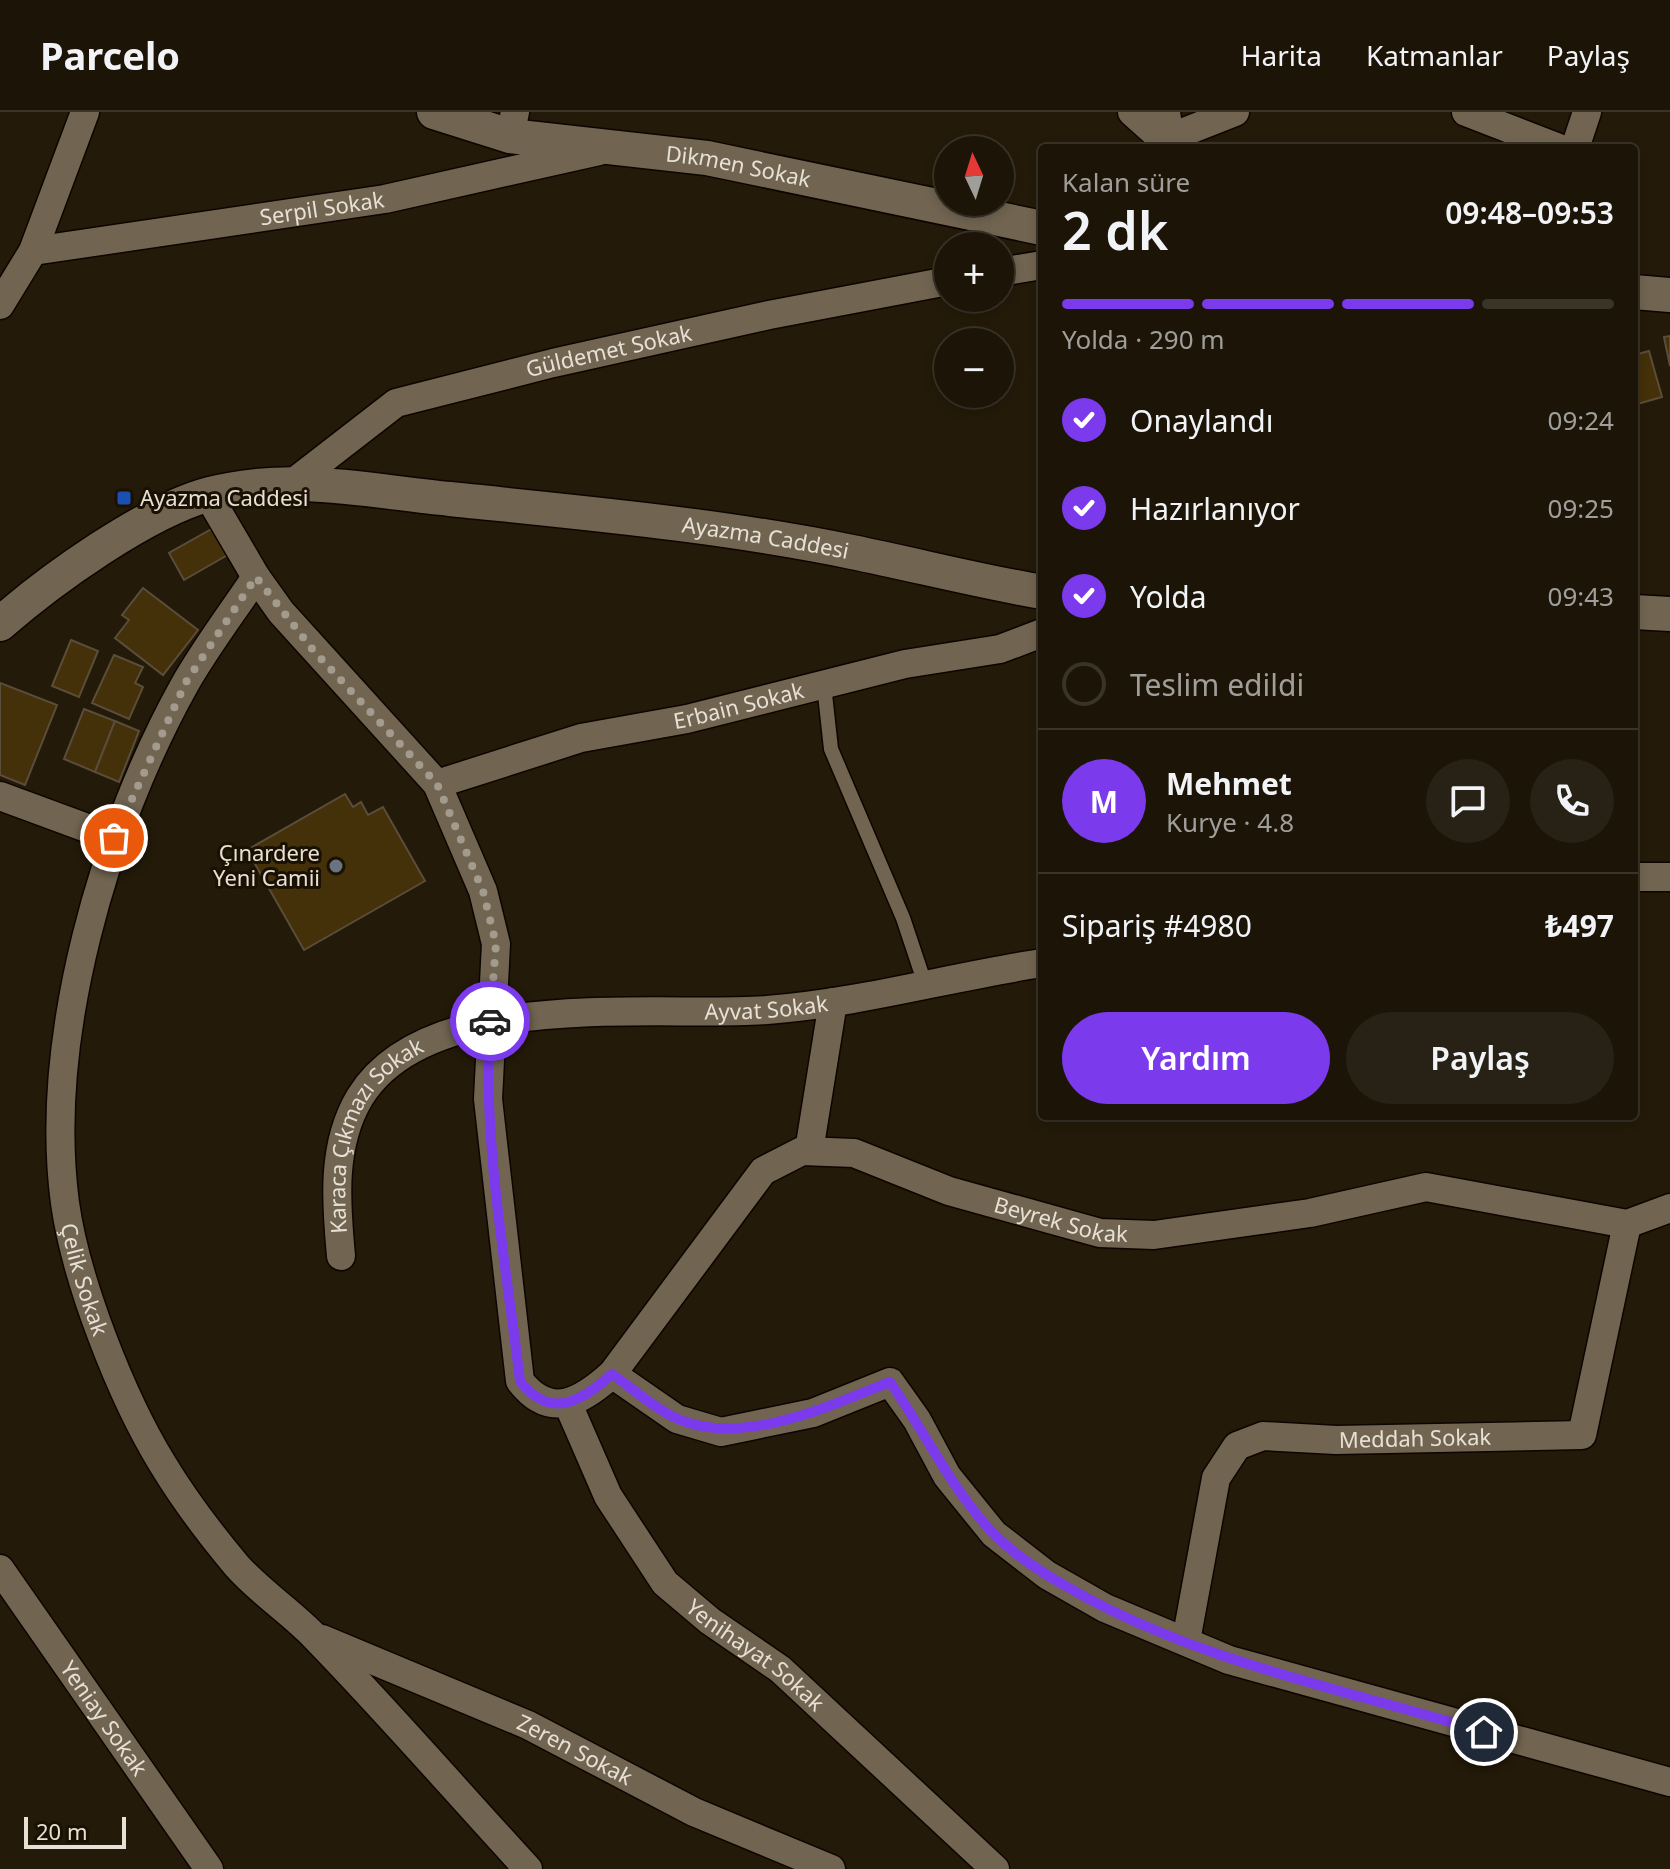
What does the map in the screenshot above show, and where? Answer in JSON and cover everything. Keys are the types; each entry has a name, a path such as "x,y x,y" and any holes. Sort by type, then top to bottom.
{"street":[{"path":"0,305 33,251 85,112"},
{"name":"Dikmen Sokak","path":"434,112 513,124 607,149 707,158 1038,227"},
{"path":"1132,112 1169,136 1235,112"},
{"path":"1466,112 1549,144"},
{"path":"1576,144 1587,112"},
{"name":"Serpil Sokak","path":"33,251 385,199 607,149"},
{"path":"1014,270 1038,266"},
{"name":"Güldemet Sokak","path":"294,482 396,403 738,321 934,284"},
{"path":"1638,292 1670,295"},
{"name":"Ayazma Caddesi","path":"0,624 104,548 170,509 208,495 294,482 371,487 678,523 851,552 1038,591"},
{"path":"208,495 256,577 313,650 437,784 483,891 496,944 487,1075 491,1143 520,1381 540,1400 568,1404"},
{"name":"Çelik Sokak","path":"256,577 186,682 114,838 93,906 68,1042 64,1102 65,1204 100,1328 161,1462 238,1567 314,1635 528,1869"},
{"path":"1638,612 1670,614"},
{"name":"Erbain Sokak","path":"437,784 581,738 687,719 905,664 1000,649 1038,635"},
{"path":"0,796 114,838"},
{"path":"1638,877 1670,877"},
{"name":"Ayvat Sokak","path":"490,1024 575,1010 674,1013 767,1010 833,1002 1038,964"},
{"path":"809,1151 833,1002"},
{"name":"Karaca Çıkmazı Sokak","path":"341,1256 336,1184 343,1140 362,1095 392,1063 415,1048 490,1024"},
{"name":"Beyrek Sokak","path":"568,1404 593,1391 612,1374 763,1171 802,1151 854,1153 949,1191 1100,1233 1154,1235 1310,1213 1426,1187 1627,1224"},
{"path":"1627,1224 1670,1208"},
{"name":"Meddah Sokak","path":"1186,1641 1216,1478 1237,1446 1263,1436 1351,1440 1582,1435 1627,1224"},
{"path":"612,1374 677,1419 721,1432 813,1413 890,1382 917,1420 947,1476 994,1534 1047,1575 1105,1608 1229,1660 1670,1782"},
{"name":"Yenihayat Sokak","path":"568,1404 608,1496 665,1583 710,1621 780,1669 995,1869"},
{"name":"Yeniay Sokak","path":"0,1569 209,1869"},
{"name":"Zeren Sokak","path":"314,1635 528,1725 694,1812 831,1869"}],"lane":[{"path":"824,685 831,749 903,918 925,984"}],"building":[{"path":"1670,336 1670,366 1664,337"},
{"path":"1649,351 1662,397 1638,404 1638,354"},
{"path":"215,527 231,553 184,580 169,553"},
{"path":"143,588 198,630 163,675 115,638 129,620 122,615"},
{"path":"71,640 98,651 79,697 52,686"},
{"path":"114,655 143,667 135,683 143,687 129,719 92,703"},
{"path":"0,683 57,705 25,785 0,775"},
{"path":"84,709 115,721 95,772 64,759"},
{"path":"115,721 139,731 119,782 95,772"},
{"name":"Çınardere Yeni Camii","path":"345,794 353,807 361,802 368,815 383,807 425,881 304,950 247,850"}],"way so far":[{"path":"114,838 186,682 256,577 313,650 437,784 461,833 483,891 496,944 490,1021"}],"place":[{"name":"Ayazma Caddesi","path":"124,498"},
{"name":"Çınardere Yeni Camii","path":"336,866"}],"route":[{"path":"490,1021 487,1062 491,1143 520,1381 529,1393 540,1400 568,1404 593,1391 612,1374 677,1419 721,1432 813,1413 890,1382 917,1420 947,1476 978,1515 994,1534 1047,1575 1105,1608 1229,1660 1484,1732"}]}
